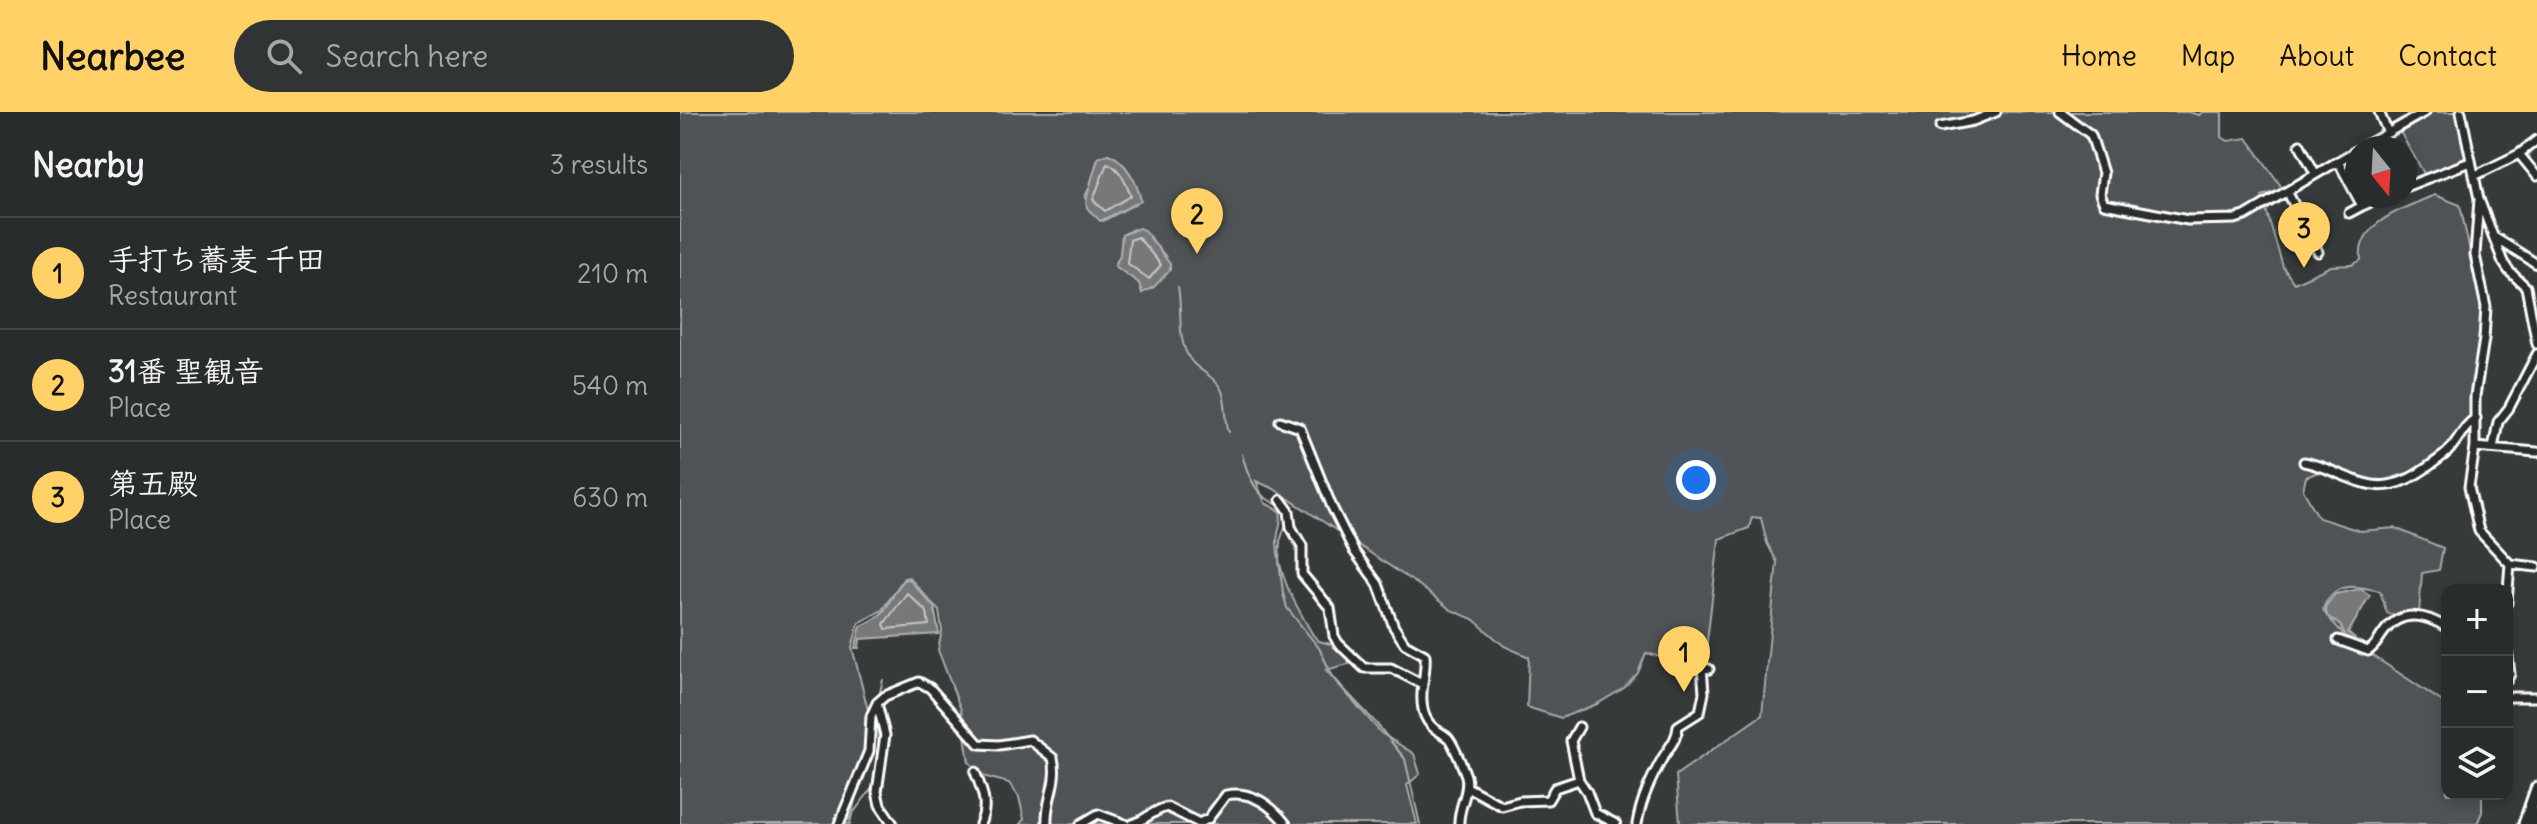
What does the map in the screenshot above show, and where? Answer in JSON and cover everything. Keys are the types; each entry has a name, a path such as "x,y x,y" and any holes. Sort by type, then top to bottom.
{"main road":[{"path":"2525,824 2537,789"},
{"path":"2534,824 2537,814"}],"street":[{"path":"1940,127 1973,121 1996,112"},
{"path":"2060,112 2091,135 2103,173 2100,194 2104,204 2188,220 2235,219 2345,157"},
{"path":"2379,112 2388,133"},
{"path":"2383,136 2425,112"},
{"path":"2461,112 2479,199 2494,237 2509,271 2526,287 2537,292"},
{"path":"2474,176 2519,154 2537,140"},
{"path":"2300,145 2315,173"},
{"path":"2519,154 2537,176"},
{"path":"2338,161 2345,174"},
{"path":"2417,182 2470,162"},
{"path":"2287,191 2318,252"},
{"path":"2479,199 2475,255 2486,307 2475,396 2475,447 2469,487 2479,531 2510,564 2537,567"},
{"path":"2349,213 2358,208"},
{"path":"2494,237 2537,264"},
{"path":"2526,287 2537,344"},
{"path":"2493,448 2498,422 2509,408 2537,354"},
{"path":"2533,363 2537,377"},
{"path":"2304,462 2367,484 2381,486 2400,482 2422,473 2447,453 2476,418"},
{"path":"1280,421 1302,431 1332,507 1354,551 1378,584 1394,627 1405,644 1425,655 1420,683 1427,720 1434,730 1452,741 1464,770 1467,787 1458,811 1459,824"},
{"path":"2475,447 2537,452"},
{"path":"1281,500 1289,511 1291,527 1302,546 1302,574 1330,608 1338,643 1364,668 1391,668 1420,683"},
{"path":"2508,584 2510,564"},
{"path":"2338,640 2368,651 2374,648 2394,621 2424,616 2441,625"},
{"path":"1637,824 1642,799 1677,737 1678,726 1700,712 1704,693 1702,667 1709,669"},
{"path":"839,824 869,751 871,716 877,703 885,696 919,682 930,688 979,744 999,745 1030,740 1053,758 1056,771 1047,824"},
{"path":"2513,697 2537,697"},
{"path":"877,703 885,735 877,792 880,805 893,824"},
{"path":"1579,727 1571,741 1579,780 1595,813 1616,824"},
{"path":"975,772 985,798 980,824"},
{"path":"1467,787 1502,806 1520,801 1548,800 1555,788 1579,780"},
{"path":"1132,824 1167,807 1199,823 1208,819 1226,795 1236,793 1248,794 1267,804 1286,824"},
{"path":"1081,824 1098,814 1125,824"}],"shaded area":[{"path":"680,112 2189,112 2199,115 2202,112 2222,112 2222,137 2228,141 2247,138 2283,189 2262,196 2283,267 2294,283 2331,266 2352,265 2361,260 2367,236 2375,226 2398,211 2417,208 2417,203 2435,195 2460,205 2482,308 2470,415 2451,443 2411,472 2378,482 2323,470 2306,477 2303,490 2319,518 2360,531 2395,528 2443,548 2439,570 2422,573 2419,613 2397,617 2387,613 2380,591 2354,587 2333,593 2323,609 2345,637 2441,701 2441,800 2482,800 2482,812 2477,824 1680,824 1676,775 1762,715 1777,562 1767,543 1761,518 1752,517 1749,528 1719,539 1706,650 1695,665 1672,663 1674,650 1666,647 1661,657 1646,653 1638,673 1624,688 1597,704 1561,718 1527,707 1529,657 1504,646 1473,619 1451,610 1274,489 1256,481 1265,503 1280,511 1278,555 1294,602 1313,635 1319,641 1334,645 1352,663 1326,670 1381,733 1414,754 1420,774 1407,785 1417,824 1020,824 1024,819 1019,797 1009,783 983,776 969,762 961,710 938,650 942,631 939,611 909,577 904,578 882,610 859,623 852,647 868,710 865,751 850,824 680,824","holes":["1108,154 1129,173 1141,201 1103,221 1093,212 1085,196 1092,183 1098,158","1133,229 1144,230 1166,257 1142,293 1139,283 1115,266 1120,255 1122,235"]},
{"path":"2432,112 2459,112 2468,163 2426,177 2417,161 2417,136 2402,136 2399,130"}],"water":[{"path":"1108,154 1120,161 1130,173 1141,201 1100,221 1086,204 1098,158"},
{"path":"1139,228 1144,230 1170,264 1170,270 1154,287 1142,293 1139,283 1115,266 1120,255 1122,235"},
{"path":"905,579 909,579 934,607 939,634 860,639 859,648 855,648 861,626 884,611"},
{"path":"2360,589 2370,595 2348,633 2354,641 2327,616 2325,607 2335,594"}],"waterway":[{"path":"1178,287 1184,347 1194,364 1221,389 1229,432"},
{"path":"1242,454 1255,486 1286,515"},
{"path":"1287,521 1280,541 1279,561 1287,608 1319,648 1332,675 1405,759 1420,824"},
{"path":"879,696 883,680"},
{"path":"881,705 888,734"},
{"path":"845,824 872,788 879,747 877,715"}],"place":[{"name":"31番 聖観音","path":"1197,254"},
{"name":"第五殿","path":"2304,268"},
{"name":"手打ち蕎麦 千田","path":"1684,692"}]}
